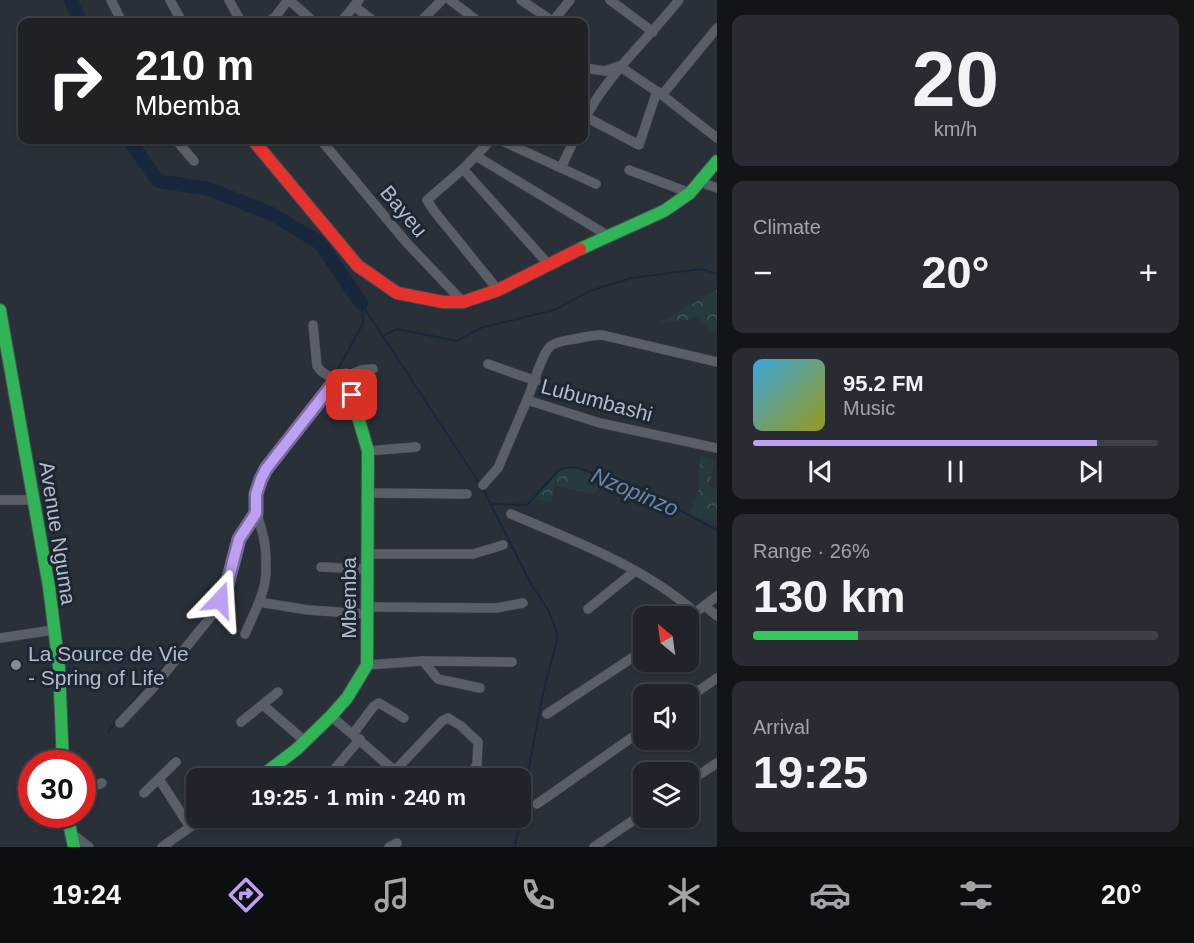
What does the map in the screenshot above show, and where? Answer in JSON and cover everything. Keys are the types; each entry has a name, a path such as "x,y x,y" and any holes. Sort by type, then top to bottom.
{"street":[{"path":"111,0 120,18"},
{"path":"170,0 180,18"},
{"path":"229,0 239,18"},
{"path":"277,18 289,0 309,18"},
{"path":"424,18 442,0"},
{"path":"450,0 474,18"},
{"path":"521,0 548,18"},
{"path":"557,18 570,0"},
{"path":"610,0 653,32"},
{"path":"588,112 619,66 653,32 679,0"},
{"path":"344,18 357,3 371,18"},
{"path":"588,120 639,145 660,93 717,28"},
{"path":"619,66 660,93 717,138"},
{"path":"588,69 605,71 619,66"},
{"path":"179,144 194,161"},
{"path":"255,144 358,266 397,293 443,302 463,302 498,290 607,235 664,211 690,193 717,161"},
{"name":"Bayeu","path":"324,144 406,242 463,302"},
{"path":"487,144 428,201 498,290"},
{"path":"509,144 596,184"},
{"path":"561,168 572,144"},
{"path":"476,156 607,235"},
{"path":"463,169 549,265"},
{"path":"629,170 690,193"},
{"path":"700,182 717,188"},
{"name":"Avenue Nguma","path":"0,310 49,587 60,676 63,750"},
{"path":"313,326 318,366 336,377"},
{"path":"527,400 536,381 542,357 549,347 559,342 590,335 602,335 717,362"},
{"path":"488,364 536,381"},
{"path":"245,634 259,602 266,576 265,547 256,513 256,494 266,469 336,377 373,369"},
{"name":"Mbemba","path":"272,768 306,742 331,716 347,698 367,665 368,451 336,377"},
{"name":"Lubumbashi","path":"483,485 498,468 527,400 600,423 717,448"},
{"path":"368,451 416,447"},
{"path":"368,493 467,494"},
{"path":"0,500 33,500"},
{"path":"120,723 153,688 213,614 227,585 239,539 256,513"},
{"path":"512,514 572,539 636,571 677,596 685,606"},
{"path":"368,554 473,554 503,545"},
{"path":"321,567 368,569"},
{"path":"588,609 636,571"},
{"path":"699,610 717,596"},
{"path":"259,602 308,610 492,608 523,603"},
{"path":"705,606 717,616"},
{"path":"0,638 53,630"},
{"path":"547,714 633,657"},
{"path":"367,665 423,661 512,662"},
{"path":"423,661 438,679 480,688"},
{"path":"699,690 717,678"},
{"path":"241,722 278,692"},
{"path":"334,768 357,737 373,707 379,703 404,718"},
{"path":"263,705 306,742"},
{"path":"331,716 392,768"},
{"path":"398,768 442,721 448,718 461,726 478,742 477,765 475,768"},
{"path":"537,804 633,737"},
{"path":"144,793 176,762"},
{"path":"699,775 717,763"},
{"path":"159,779 186,821"},
{"path":"96,785 102,783"},
{"path":"594,847 633,820"},
{"path":"70,828 74,847"},
{"path":"162,847 189,828"},
{"path":"71,833 89,847"}],"green space":[{"path":"717,290 717,335 695,316 688,320 659,323"},
{"path":"700,456 715,460 709,486 717,488 717,525 690,513 699,489"},
{"path":"575,468 612,482 613,488 600,488 593,494 555,485 551,503 532,497 563,469"}],"waterway":[{"path":"71,0 78,18"},
{"path":"132,144 158,181 209,189 272,214 320,243 361,303"},
{"path":"383,336 397,329 457,341 480,328 554,310 590,291 631,278 701,269 717,274"},
{"path":"361,303 480,484"},
{"path":"334,377 363,323 362,306"},
{"name":"Nzopinzo","path":"492,504 527,505 559,470 568,467 578,468 635,487 717,530"},
{"path":"483,489 556,629 557,640 543,693 529,768"},
{"path":"199,624 212,607"},
{"path":"124,713 143,688 167,663"},
{"path":"108,732 116,722"},
{"path":"515,847 518,828"}],"traffic: fast":[{"path":"580,249 664,211 690,193 717,161"},
{"path":"0,310 49,587 59,667 62,750"},
{"path":"272,768 297,749 331,716 347,698 367,665 368,451 346,376"},
{"path":"70,828 74,847"}],"traffic: jam":[{"path":"256,144 358,266 397,293 443,302 463,302 498,290 580,249"}],"place":[{"name":"La Source de Vie - Spring of Life","path":"16,665"}],"route":[{"path":"220,600 227,585 239,539 256,513 256,494 266,469 335,381 346,376 352,395"}]}
